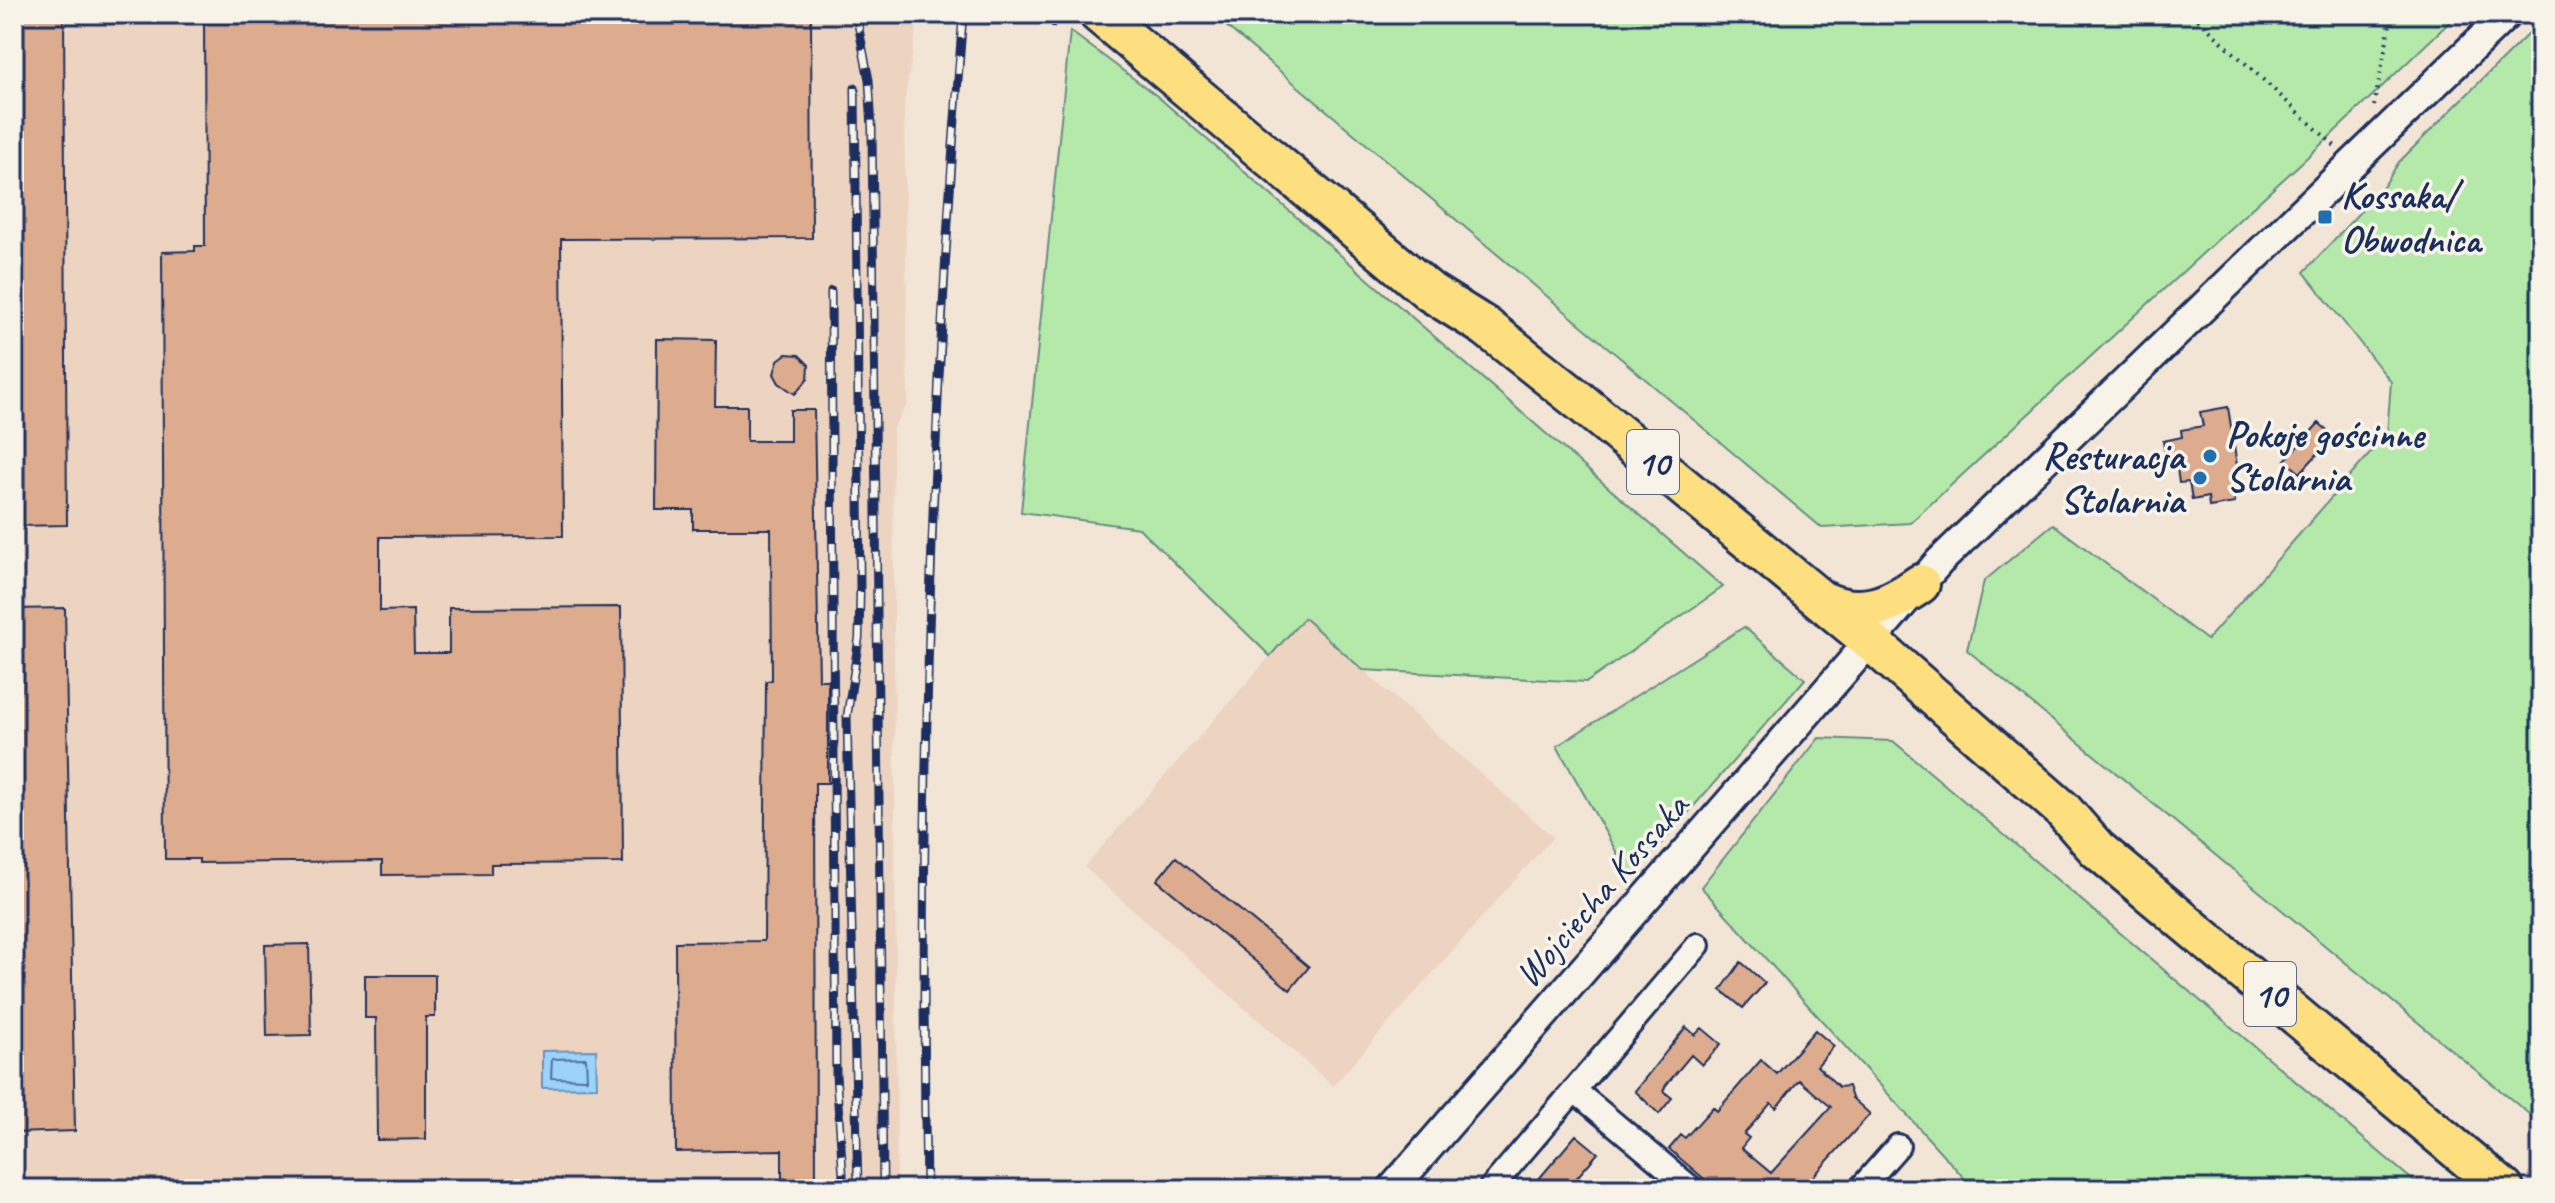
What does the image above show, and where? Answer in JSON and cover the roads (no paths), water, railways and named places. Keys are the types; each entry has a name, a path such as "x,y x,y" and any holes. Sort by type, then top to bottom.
{"highway":[{"name":"10","path":"1099,14 1430,292 1486,327 1577,399 1818,599 1860,650 1903,670 2062,809 2097,849 2504,1189"},
{"name":"10","path":"1430,292 1472,339 1860,650 2050,821 2097,849"},
{"path":"1818,599 1848,609 1866,611 1885,606 1913,592"},
{"path":"1903,670 1892,650 1891,636 1896,613 1913,592"}],"street":[{"name":"Wojciecha Kossaka","path":"1392,1189 1913,592 2507,14"},
{"path":"1490,1189 1698,945"},
{"path":"1574,1090 1692,1189"},
{"path":"1860,1189 1898,1146"}],"water":[{"path":"596,1050 597,1087 542,1088 542,1051"}],"railway":[{"path":"856,14 869,80 872,128 883,1189"},
{"path":"926,1189 924,895 930,601 943,307 963,14"},
{"path":"855,88 860,592 859,638 847,717 858,1189"},
{"path":"831,291 836,1075 844,1189"}],"place":[{"name":"Kossaka/ Obwodnica","path":"2325,217"},
{"name":"Pokoje gościnne Stolarnia","path":"2210,456"},
{"name":"Resturacja Stolarnia","path":"2200,478"}]}
